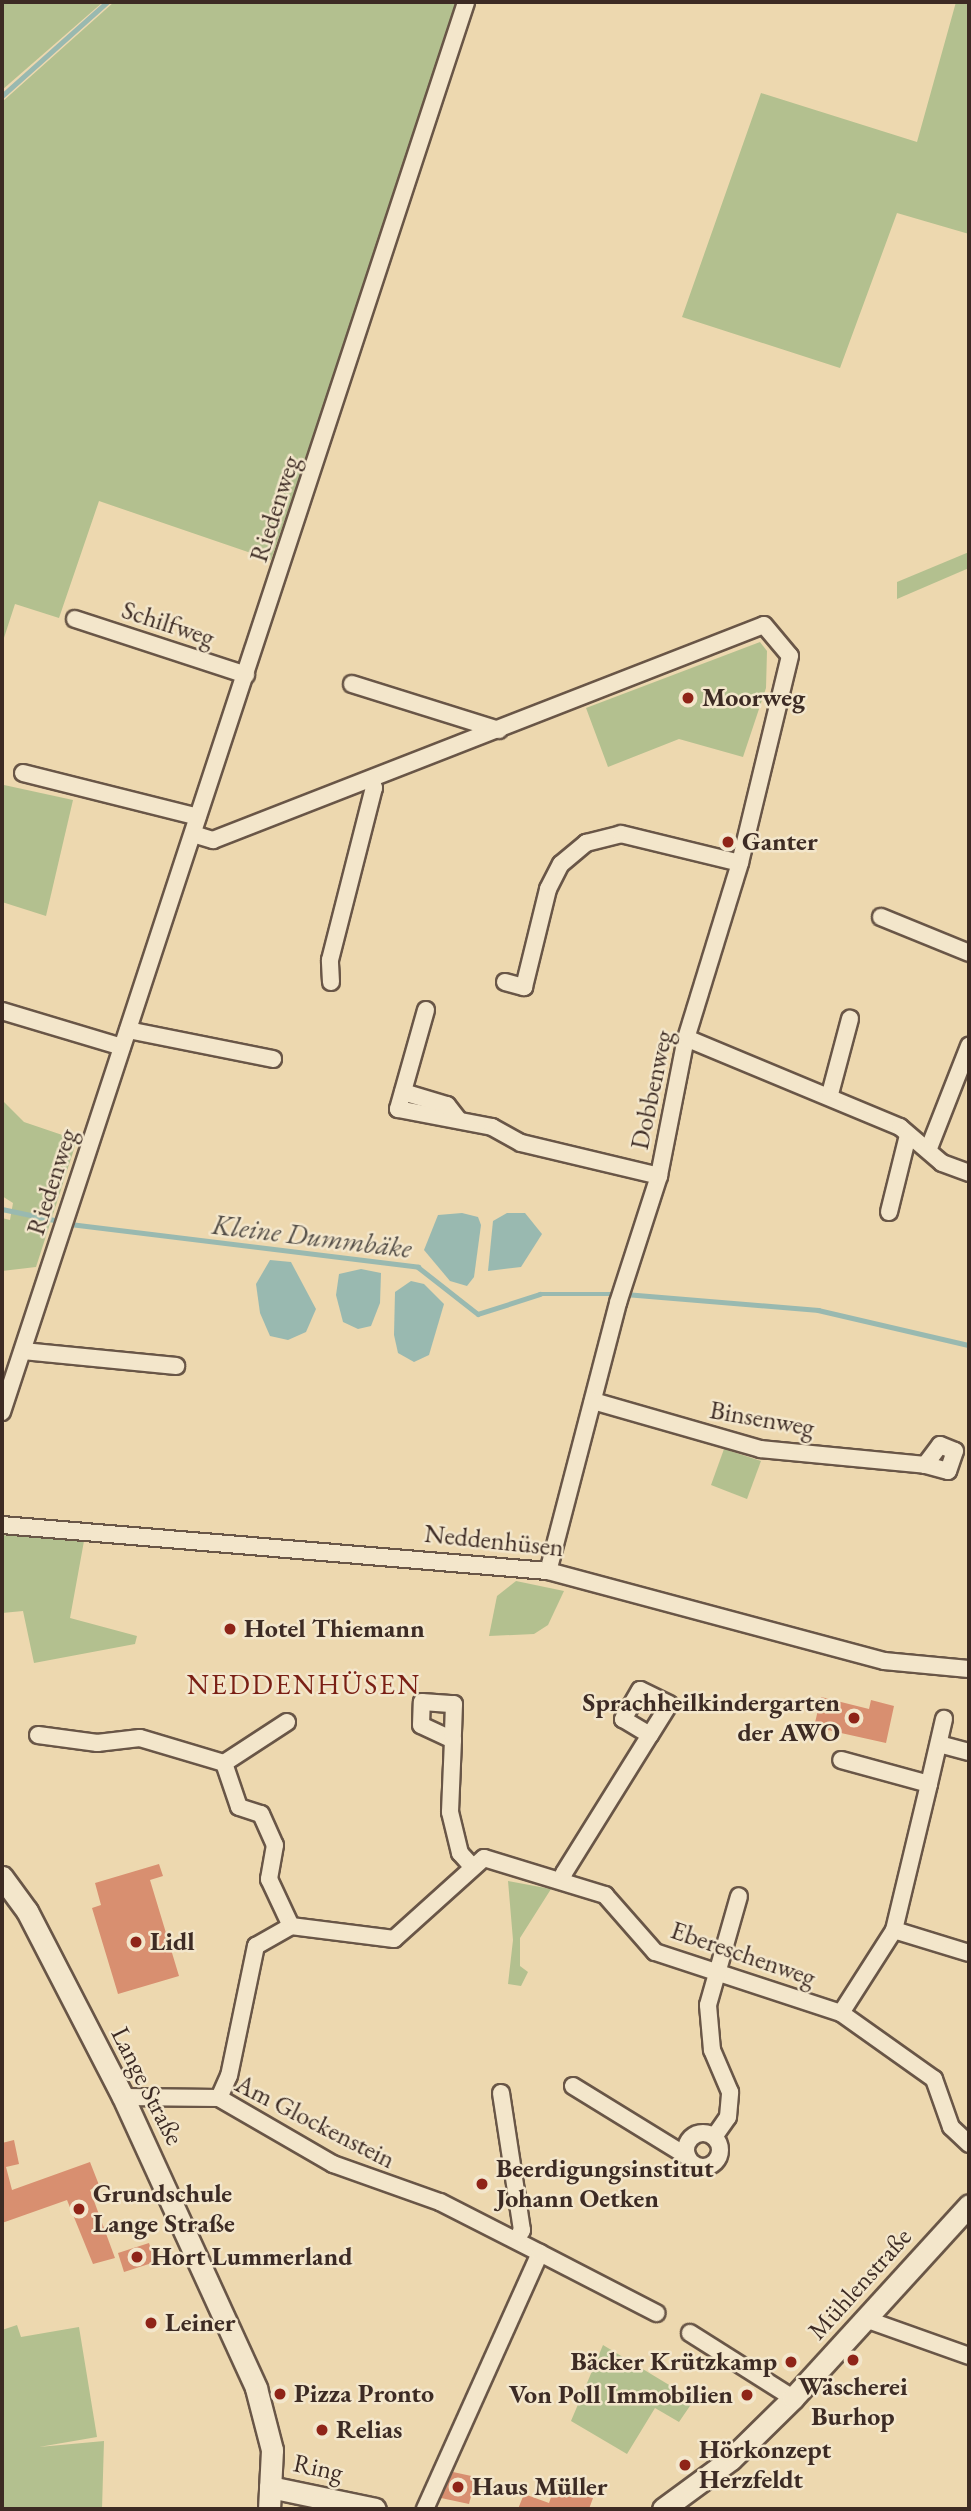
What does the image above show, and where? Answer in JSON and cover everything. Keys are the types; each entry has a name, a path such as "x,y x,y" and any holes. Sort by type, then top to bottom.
{"street":[{"name":"Riedenweg","path":"2,1412 7,1379 23,1351 466,2"},
{"name":"Schilfweg","path":"75,619 246,675"},
{"name":"Dobbenweg","path":"499,730 764,625 790,656 740,863 686,1038 659,1176 593,1401 548,1571"},
{"path":"352,684 499,730"},
{"path":"193,834 213,841 499,730"},
{"path":"23,773 198,817"},
{"path":"331,982 330,960 374,788 370,780"},
{"path":"505,982 524,987 548,889 561,864 586,843 621,834 740,863"},
{"path":"881,917 969,953"},
{"path":"426,1010 398,1109 441,1121 457,1119 520,1143 659,1176"},
{"path":"2,1011 122,1047"},
{"path":"830,1094 850,1019"},
{"path":"128,1030 273,1059"},
{"path":"686,1038 830,1094 842,1107 900,1127 907,1139 929,1148 942,1163 969,1173"},
{"path":"929,1148 969,1046"},
{"path":"889,1212 907,1139"},
{"path":"23,1351 176,1366"},
{"name":"Binsenweg","path":"593,1401 760,1449 925,1465"},
{"name":"Neddenhüsen","path":"2,1525 548,1571 884,1661 969,1670"},
{"path":"841,2013 894,1930 944,1719"},
{"path":"38,1735 97,1743 140,1738 224,1763 287,1722"},
{"path":"562,1880 650,1735"},
{"path":"219,2098 229,2077 256,1945 291,1926 394,1939 470,1864 460,1853 450,1812 453,1740"},
{"path":"939,1744 969,1752"},
{"path":"841,1760 929,1784"},
{"path":"224,1763 239,1807 261,1814 275,1845 269,1879 291,1926"},
{"name":"Ebereschenweg","path":"470,1864 484,1858 605,1895 654,1952 715,1975 841,2013 934,2079 951,2127 969,2144"},
{"name":"Lange Straße","path":"2,1877 27,1911 123,2097 264,2410 270,2487"},
{"path":"714,2137 730,2109 707,2029 715,1975 739,1896"},
{"path":"894,1930 969,1953"},
{"path":"573,2086 687,2156 694,2165 710,2166 720,2152 714,2137"},
{"path":"501,2093 522,2230 517,2239"},
{"name":"Am Glockenstein","path":"123,2097 219,2098 333,2164 440,2202 517,2239 656,2313"},
{"path":"687,2156 693,2136 714,2137"},
{"name":"Mühlenstraße","path":"663,2509 730,2459 793,2398 969,2205"},
{"path":"425,2509 540,2253"},
{"path":"866,2319 969,2356"},
{"path":"690,2333 793,2398"},
{"name":"Ring","path":"269,2509 270,2487 375,2509"}],"green space":[{"path":"2,2 103,2 2,90"},
{"path":"114,2 460,2 271,560 99,501 59,618 15,604 2,644 2,102"},
{"path":"956,2 969,2 969,234 897,213 840,368 682,317 761,93 917,142"},
{"path":"969,552 969,568 897,599 897,582"},
{"name":"Moorweg","path":"760,642 767,651 766,688 743,757 679,739 608,767 586,708"},
{"path":"4,785 73,800 46,916 2,902"},
{"path":"2,1100 24,1122 77,1140 36,1267 2,1271 2,1218 10,1220 13,1203 2,1196"},
{"path":"724,1449 761,1461 747,1499 711,1485"},
{"path":"2,1535 84,1541 70,1618 137,1636 135,1644 34,1663 23,1611 2,1613"},
{"path":"516,1581 564,1591 548,1625 534,1634 489,1636 497,1596"},
{"path":"508,1881 551,1889 520,1938 520,1966 528,1972 521,1986 508,1984 513,1940"},
{"path":"17,2325 21,2337 79,2327 97,2437 39,2447 104,2441 102,2509 2,2509 2,2330"},
{"path":"603,2345 694,2400 679,2422 655,2408 627,2454 571,2421"}],"water":[{"path":"462,1213 478,1217 481,1225 474,1277 467,1286 450,1281 424,1250 438,1215"},
{"path":"507,1213 525,1213 542,1234 521,1267 488,1271 493,1221"},
{"path":"270,1260 291,1262 316,1309 306,1332 288,1340 270,1336 260,1313 256,1284"},
{"path":"361,1269 381,1273 380,1303 371,1326 358,1329 343,1322 336,1295 339,1274"},
{"path":"411,1281 424,1284 444,1304 429,1355 414,1362 398,1353 394,1335 395,1292"}],"building":[{"name":"Sprachheilkindergarten der AWO","path":"821,1697 869,1709 871,1700 894,1706 886,1743 814,1727"},
{"name":"Lidl","path":"159,1864 163,1876 150,1880 179,1976 118,1994 92,1908 101,1905 95,1883"},
{"name":"Grundschule Lange Straße","path":"14,2140 19,2164 6,2167 12,2190 90,2162 99,2185 90,2190 115,2258 93,2264 67,2200 2,2223 2,2143"},
{"name":"Hort Lummerland","path":"149,2243 155,2262 124,2272 118,2253"},
{"name":"Haus Müller","path":"453,2472 476,2477 469,2504 441,2498"},
{"path":"558,2477 586,2486 583,2494 593,2498 589,2509 518,2509 524,2494 549,2503"}],"waterway":[{"path":"2,96 107,2"},
{"name":"Kleine Dummbäke","path":"2,1209 59,1221"},
{"name":"Kleine Dummbäke","path":"70,1224 418,1267 478,1314 540,1294 615,1294"},
{"name":"Kleine Dummbäke","path":"625,1294 818,1310 969,1345"}],"place":[{"name":"Moorweg","path":"688,698"},
{"name":"Ganter","path":"728,842"},
{"name":"Hotel Thiemann","path":"230,1629"},
{"name":"Sprachheilkindergarten der AWO","path":"854,1718"},
{"name":"Lidl","path":"136,1942"},
{"name":"Beerdigungsinstitut Johann Oetken","path":"482,2184"},
{"name":"Grundschule Lange Straße","path":"79,2209"},
{"name":"Hort Lummerland","path":"137,2257"},
{"name":"Leiner","path":"151,2323"},
{"name":"Wäscherei Burhop","path":"853,2360"},
{"name":"Bäcker Krützkamp","path":"791,2362"},
{"name":"Pizza Pronto","path":"280,2394"},
{"name":"Von Poll Immobilien","path":"747,2395"},
{"name":"Relias","path":"322,2430"},
{"name":"Hörkonzept Herzfeldt","path":"685,2465"},
{"name":"Haus Müller","path":"458,2487"}],"district":[{"name":"NEDDENHÜSEN","path":"304,1684"}]}
